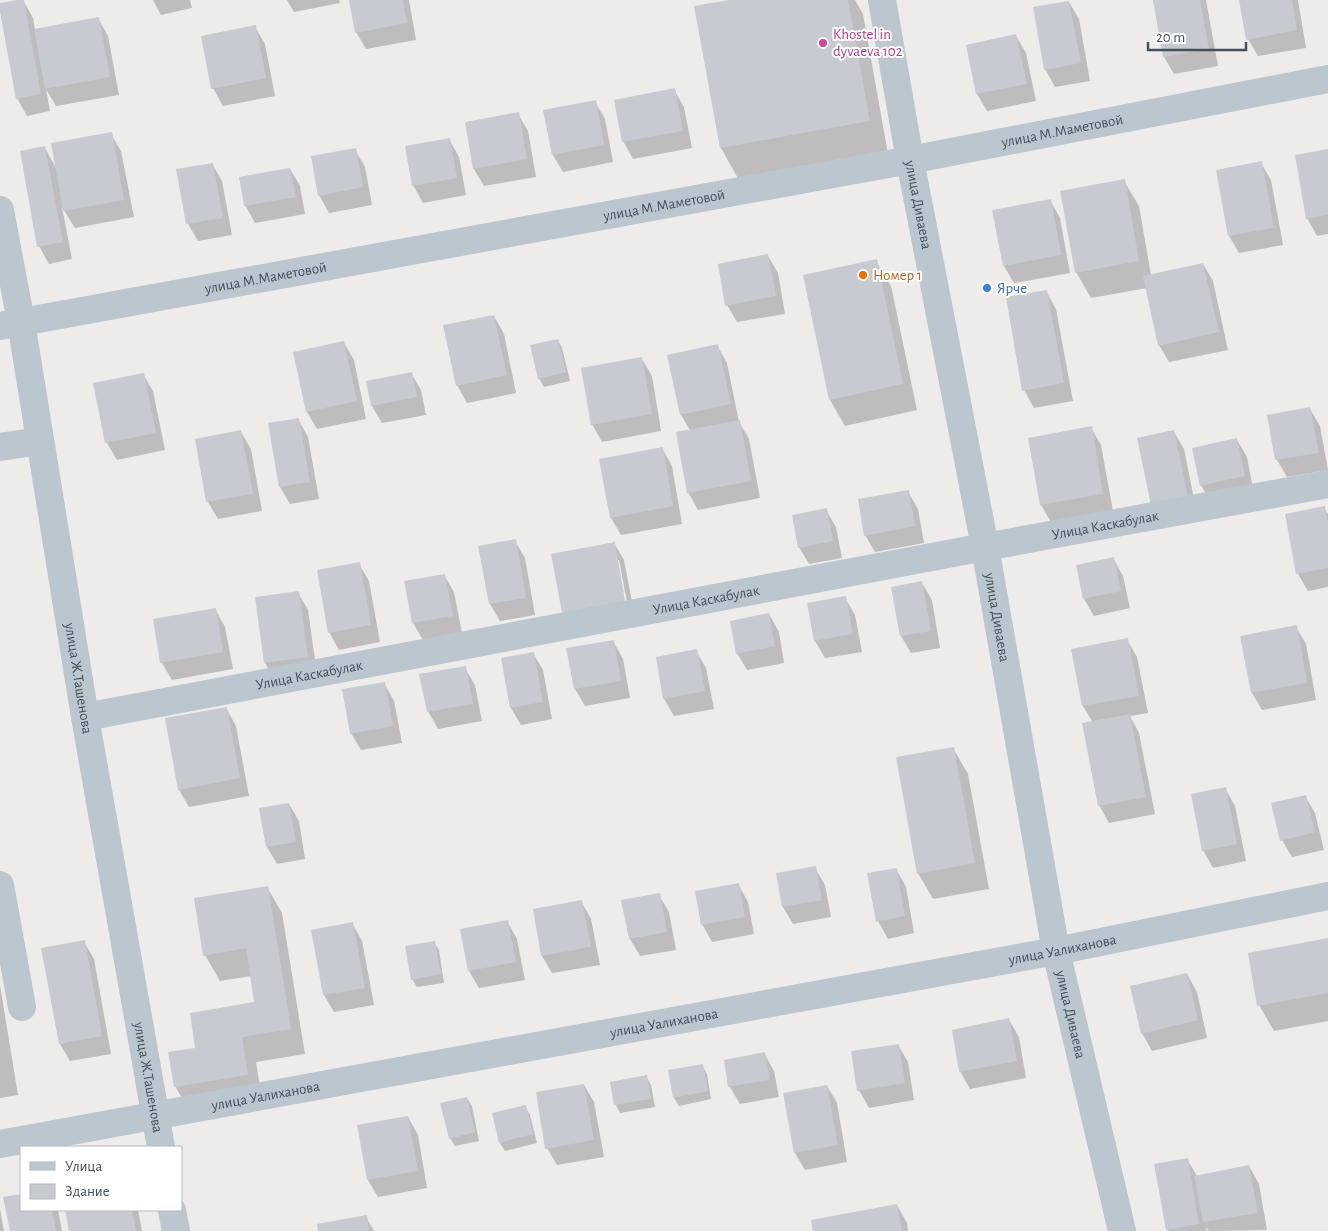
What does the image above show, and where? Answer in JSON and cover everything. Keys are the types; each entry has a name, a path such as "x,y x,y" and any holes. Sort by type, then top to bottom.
{"street":[{"name":"улица Диваева","path":"882,0 910,160 984,547 1056,952 1122,1231"},
{"name":"улица М.Маметовой","path":"10,324 910,160 1328,79"},
{"name":"улица Ж.Ташенова","path":"0,210 10,324 40,441 85,717 161,1146"},
{"path":"0,447 40,441"},
{"name":"Улица Каскабулак","path":"85,717 1328,484"},
{"path":"0,885 22,1007"},
{"name":"улица Уалиханова","path":"0,1144 1056,952 1328,896"},
{"path":"172,1211 176,1231"}],"building":[{"path":"24,0 41,94 16,99 0,3"},
{"path":"349,0 403,0 407,23 355,33"},
{"path":"729,0 848,0 870,121 720,148 694,6"},
{"path":"1153,0 1200,0 1209,49 1163,57"},
{"path":"1239,0 1292,0 1297,30 1246,40"},
{"path":"1069,1 1081,63 1044,70 1033,7"},
{"path":"99,17 110,77 45,89 34,29"},
{"path":"256,25 266,78 211,89 201,36"},
{"path":"1016,34 1027,84 976,94 966,45"},
{"path":"675,88 683,131 622,142 614,100"},
{"path":"596,100 604,145 552,155 543,110"},
{"path":"519,112 527,159 473,169 465,122"},
{"path":"112,132 124,200 63,211 51,143"},
{"path":"450,138 457,178 412,186 405,146"},
{"path":"45,146 63,242 37,247 20,151"},
{"path":"356,148 363,187 318,196 311,156"},
{"path":"1328,149 1328,215 1306,219 1295,155"},
{"path":"1262,161 1274,228 1228,236 1216,170"},
{"path":"213,163 223,218 186,224 176,169"},
{"path":"290,168 296,197 244,206 239,177"},
{"path":"1125,179 1139,261 1075,273 1060,191"},
{"path":"1051,199 1061,255 1003,266 992,210"},
{"path":"768,254 776,296 725,306 718,264"},
{"path":"877,259 903,384 829,400 803,275"},
{"path":"1203,263 1219,332 1158,346 1143,276"},
{"path":"1047,290 1064,383 1022,391 1006,297"},
{"path":"494,315 507,375 456,386 443,325"},
{"path":"558,339 566,372 538,379 530,345"},
{"path":"344,341 357,401 306,412 293,352"},
{"path":"718,344 731,404 680,415 667,355"},
{"path":"642,357 652,414 591,425 581,368"},
{"path":"412,372 417,397 371,406 366,381"},
{"path":"144,373 156,433 105,443 93,383"},
{"path":"1310,407 1319,453 1275,460 1267,415"},
{"path":"299,418 310,482 279,487 268,423"},
{"path":"740,420 751,481 687,493 676,432"},
{"path":"1092,426 1103,494 1040,505 1028,438"},
{"path":"241,430 253,494 206,502 195,439"},
{"path":"1174,430 1188,497 1151,505 1137,438"},
{"path":"1237,438 1245,476 1200,486 1192,448"},
{"path":"663,447 673,506 610,518 599,459"},
{"path":"909,490 915,526 864,536 858,499"},
{"path":"1325,506 1328,523 1328,568 1296,574 1285,514"},
{"path":"827,508 833,541 798,548 792,515"},
{"path":"516,539 526,598 489,604 478,546"},
{"path":"615,542 625,601 562,613 551,554"},
{"path":"1114,557 1121,591 1083,599 1076,565"},
{"path":"360,562 371,625 328,633 317,570"},
{"path":"445,574 453,616 412,623 404,581"},
{"path":"922,581 931,631 900,636 891,587"},
{"path":"299,591 308,657 264,663 255,597"},
{"path":"846,596 853,634 814,641 807,603"},
{"path":"216,608 223,652 160,663 153,619"},
{"path":"769,613 775,646 736,654 730,621"},
{"path":"1297,625 1307,683 1251,693 1240,636"},
{"path":"1128,638 1139,696 1082,706 1071,649"},
{"path":"614,640 621,681 574,689 566,648"},
{"path":"697,649 705,691 663,699 656,657"},
{"path":"534,652 543,702 510,708 501,658"},
{"path":"466,666 473,704 427,712 419,674"},
{"path":"385,682 393,726 350,734 342,689"},
{"path":"227,707 240,778 178,790 165,718"},
{"path":"1130,714 1146,797 1098,806 1082,723"},
{"path":"954,747 975,863 917,874 896,757"},
{"path":"1226,787 1237,844 1202,851 1191,794"},
{"path":"1306,795 1315,832 1280,841 1271,803"},
{"path":"289,803 296,842 266,847 259,808"},
{"path":"816,866 822,900 782,907 776,873"},
{"path":"897,868 905,916 876,922 867,873"},
{"path":"739,883 745,917 701,925 695,891"},
{"path":"268,886 291,1029 242,1037 248,1075 174,1087 168,1052 195,1048 190,1013 254,1002 246,948 203,956 194,898"},
{"path":"660,893 667,932 629,939 621,900"},
{"path":"582,900 591,947 541,956 533,909"},
{"path":"508,920 516,962 468,971 460,929"},
{"path":"353,922 365,988 323,995 311,930"},
{"path":"1328,938 1328,993 1257,1006 1248,953"},
{"path":"85,940 102,1036 59,1044 41,948"},
{"path":"435,941 441,974 411,980 405,946"},
{"path":"1187,973 1198,1020 1141,1034 1130,986"},
{"path":"1009,1018 1017,1061 959,1072 952,1030"},
{"path":"899,1044 905,1083 857,1091 851,1051"},
{"path":"765,1052 770,1080 728,1087 724,1060"},
{"path":"703,1064 708,1091 673,1098 668,1070"},
{"path":"647,1075 651,1099 614,1105 610,1082"},
{"path":"584,1084 594,1140 545,1149 536,1092"},
{"path":"827,1085 838,1145 794,1153 783,1093"},
{"path":"467,1097 475,1132 449,1139 440,1103"},
{"path":"526,1105 533,1134 499,1143 492,1113"},
{"path":"408,1116 418,1171 367,1180 357,1125"},
{"path":"1188,1158 1199,1224 1166,1230 1154,1164"},
{"path":"1249,1165 1258,1213 1203,1222 1194,1176"},
{"path":"20,1194 20,1211 52,1211 56,1231 10,1231 3,1197"},
{"path":"897,1204 902,1231 813,1231 811,1220"},
{"path":"65,1211 132,1211 136,1231 69,1231"},
{"path":"367,1215 369,1231 318,1231 317,1224"}],"place":[{"name":"Khostel in dyvaeva 102","path":"823,43"},
{"name":"Номер 1","path":"863,275"},
{"name":"Ярче","path":"987,288"}]}
